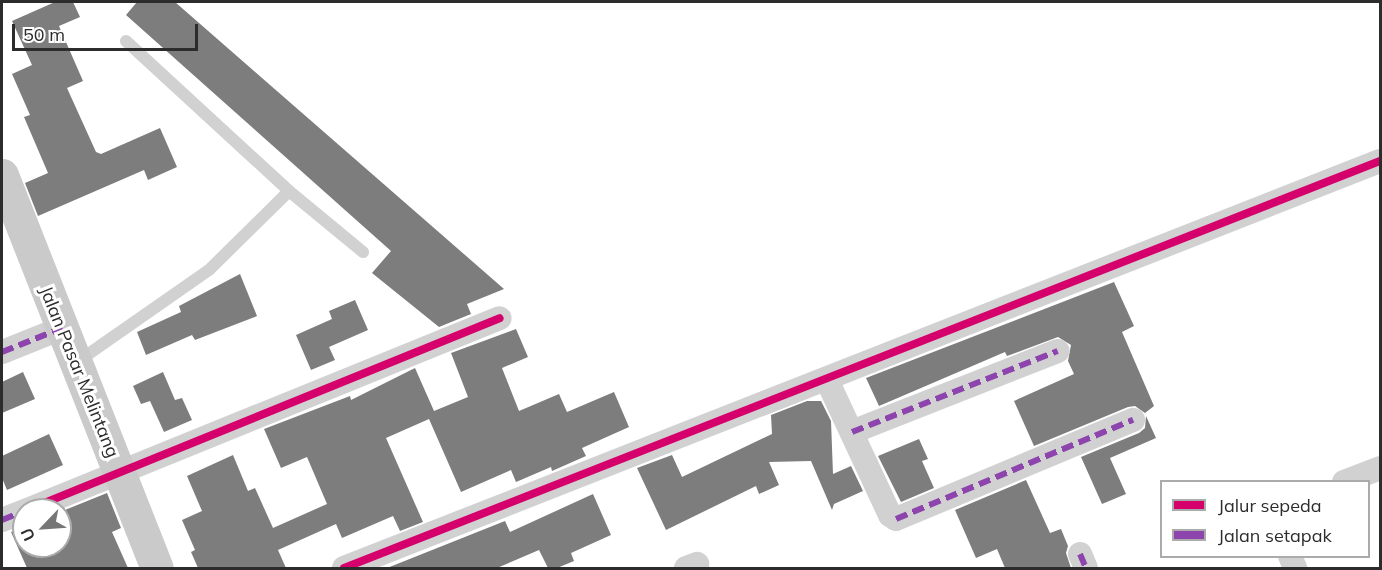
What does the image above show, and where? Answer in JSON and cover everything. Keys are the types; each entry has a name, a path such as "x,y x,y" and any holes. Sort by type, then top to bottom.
{"street":[{"path":"344,568 1380,161"},
{"name":"Jalan Pasar Melintang","path":"2,176 157,568"},
{"path":"59,498 500,318"},
{"path":"2,352 62,328"},
{"path":"852,432 1058,351"},
{"path":"827,380 890,515 899,519 1133,420"},
{"path":"1349,480 1380,468"}],"lane":[{"path":"126,41 289,191 363,252"},
{"path":"76,363 209,270 289,191"}],"building":[{"path":"55,2 73,2 80,17 59,26 83,81 67,88 96,152 101,154 160,128 177,167 148,180 144,170 38,216 25,183 48,173 24,117 30,115 12,74 32,65 12,21"},
{"path":"137,2 175,2 504,289 467,304 471,314 439,327 372,273 391,251 126,15"},
{"path":"240,274 257,316 195,340 192,335 146,355 137,332 181,312 179,306"},
{"path":"1114,282 1134,326 1122,332 1154,406 1145,413 1135,406 1128,407 1034,446 1014,401 1074,374 1068,361 1071,345 1058,337 1007,356 1005,352 879,406 866,378"},
{"path":"355,300 368,330 329,347 335,360 311,370 296,335 332,319 329,311"},
{"path":"516,329 528,357 502,368 519,411 559,394 567,412 614,392 629,427 582,448 586,456 552,471 551,467 516,482 511,470 461,492 429,419 386,438 423,522 400,531 393,516 342,538 336,524 278,550 286,568 198,568 191,552 195,550 182,520 202,511 187,476 233,455 248,491 255,488 273,528 327,504 307,457 281,468 264,429 350,396 351,400 415,368 434,411 468,397 451,353"},
{"path":"23,372 35,399 2,413 2,382"},
{"path":"163,372 175,400 182,398 192,420 164,432 150,401 141,404 133,386"},
{"path":"807,401 821,401 831,421 833,474 851,466 863,491 834,504 832,510 811,461 769,462 779,485 759,494 756,486 666,530 637,468 672,455 682,477 772,434 771,415"},
{"path":"1146,416 1156,438 1110,458 1126,494 1102,504 1081,457 1139,433 1145,428"},
{"path":"49,434 63,465 7,490 2,478 2,456"},
{"path":"919,439 928,459 922,461 934,488 901,502 878,456"},
{"path":"1026,480 1050,533 1061,529 1068,546 1066,553 1071,568 1005,568 997,549 976,558 955,510"},
{"path":"107,493 121,528 112,532 128,568 27,568 23,558 72,558 72,507"},
{"path":"593,494 611,535 571,553 574,561 557,568 548,568 539,550 497,568 387,568 505,521 510,532"}],"marked path":[{"path":"2,352 62,328"},
{"path":"852,432 1058,351"},
{"path":"896,519 1133,420"},
{"path":"2,520 12,516"},
{"path":"1080,554 1086,568"}],"cycle path":[{"path":"344,568 1380,161"},
{"path":"57,498 500,318"}]}
